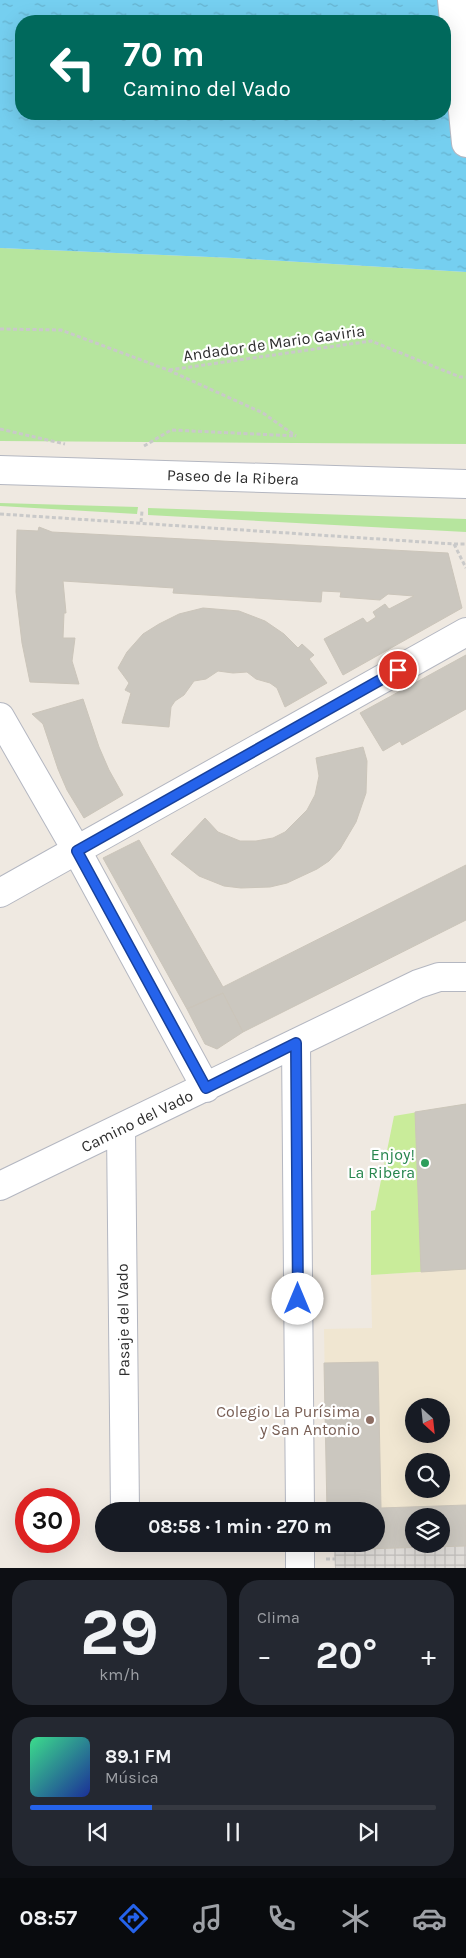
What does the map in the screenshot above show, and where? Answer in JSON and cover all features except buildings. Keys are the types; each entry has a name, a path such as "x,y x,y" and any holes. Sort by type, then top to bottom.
{"street":[{"path":"452,0 466,143"},
{"name":"Paseo de la Ribera","path":"0,470 466,484"},
{"path":"0,893 466,632"},
{"path":"0,716 77,851 206,1088"},
{"name":"Camino del Vado","path":"0,1186 428,980 439,977 466,977"},
{"path":"296,1043 300,1502"},
{"name":"Pasaje del Vado","path":"121,1129 125,1502"},
{"path":"300,1552 300,1568"}],"path":[{"name":"Andador de Mario Gaviria","path":"0,329 61,330 168,370 262,412 296,436 171,430 145,446 135,446"},
{"name":"Andador de Mario Gaviria","path":"168,370 371,341 460,377 466,377"},
{"path":"0,429 67,444"},
{"path":"141,522 142,511"},
{"path":"0,514 466,544"},
{"path":"454,544 466,568"}],"shaded area":[{"name":"Colegio La Purísima y San Antonio","path":"466,1269 466,1546 450,1546 450,1508 405,1508 405,1548 385,1548 385,1502 327,1502 324,1329 372,1328 371,1275"},
{"path":"450,1546 466,1546 466,1568 335,1568 334,1552 385,1552 385,1548 405,1548 405,1553 450,1553"}],"green space":[{"path":"0,248 233,258 466,272 466,444 0,441"},
{"path":"0,503 138,507 137,514 0,506"},
{"path":"148,508 466,519 466,532 148,515"},
{"name":"Enjoy! La Ribera","path":"466,1104 466,1269 371,1275 371,1211 375,1210 394,1116"}],"water":[{"path":"0,0 466,0 466,272 233,258 0,248"}],"place":[{"name":"Enjoy! La Ribera","path":"425,1163"},
{"name":"Colegio La Purísima y San Antonio","path":"370,1420"}],"route":[{"path":"298,1299 296,1043 206,1088 77,851 398,670"}]}
